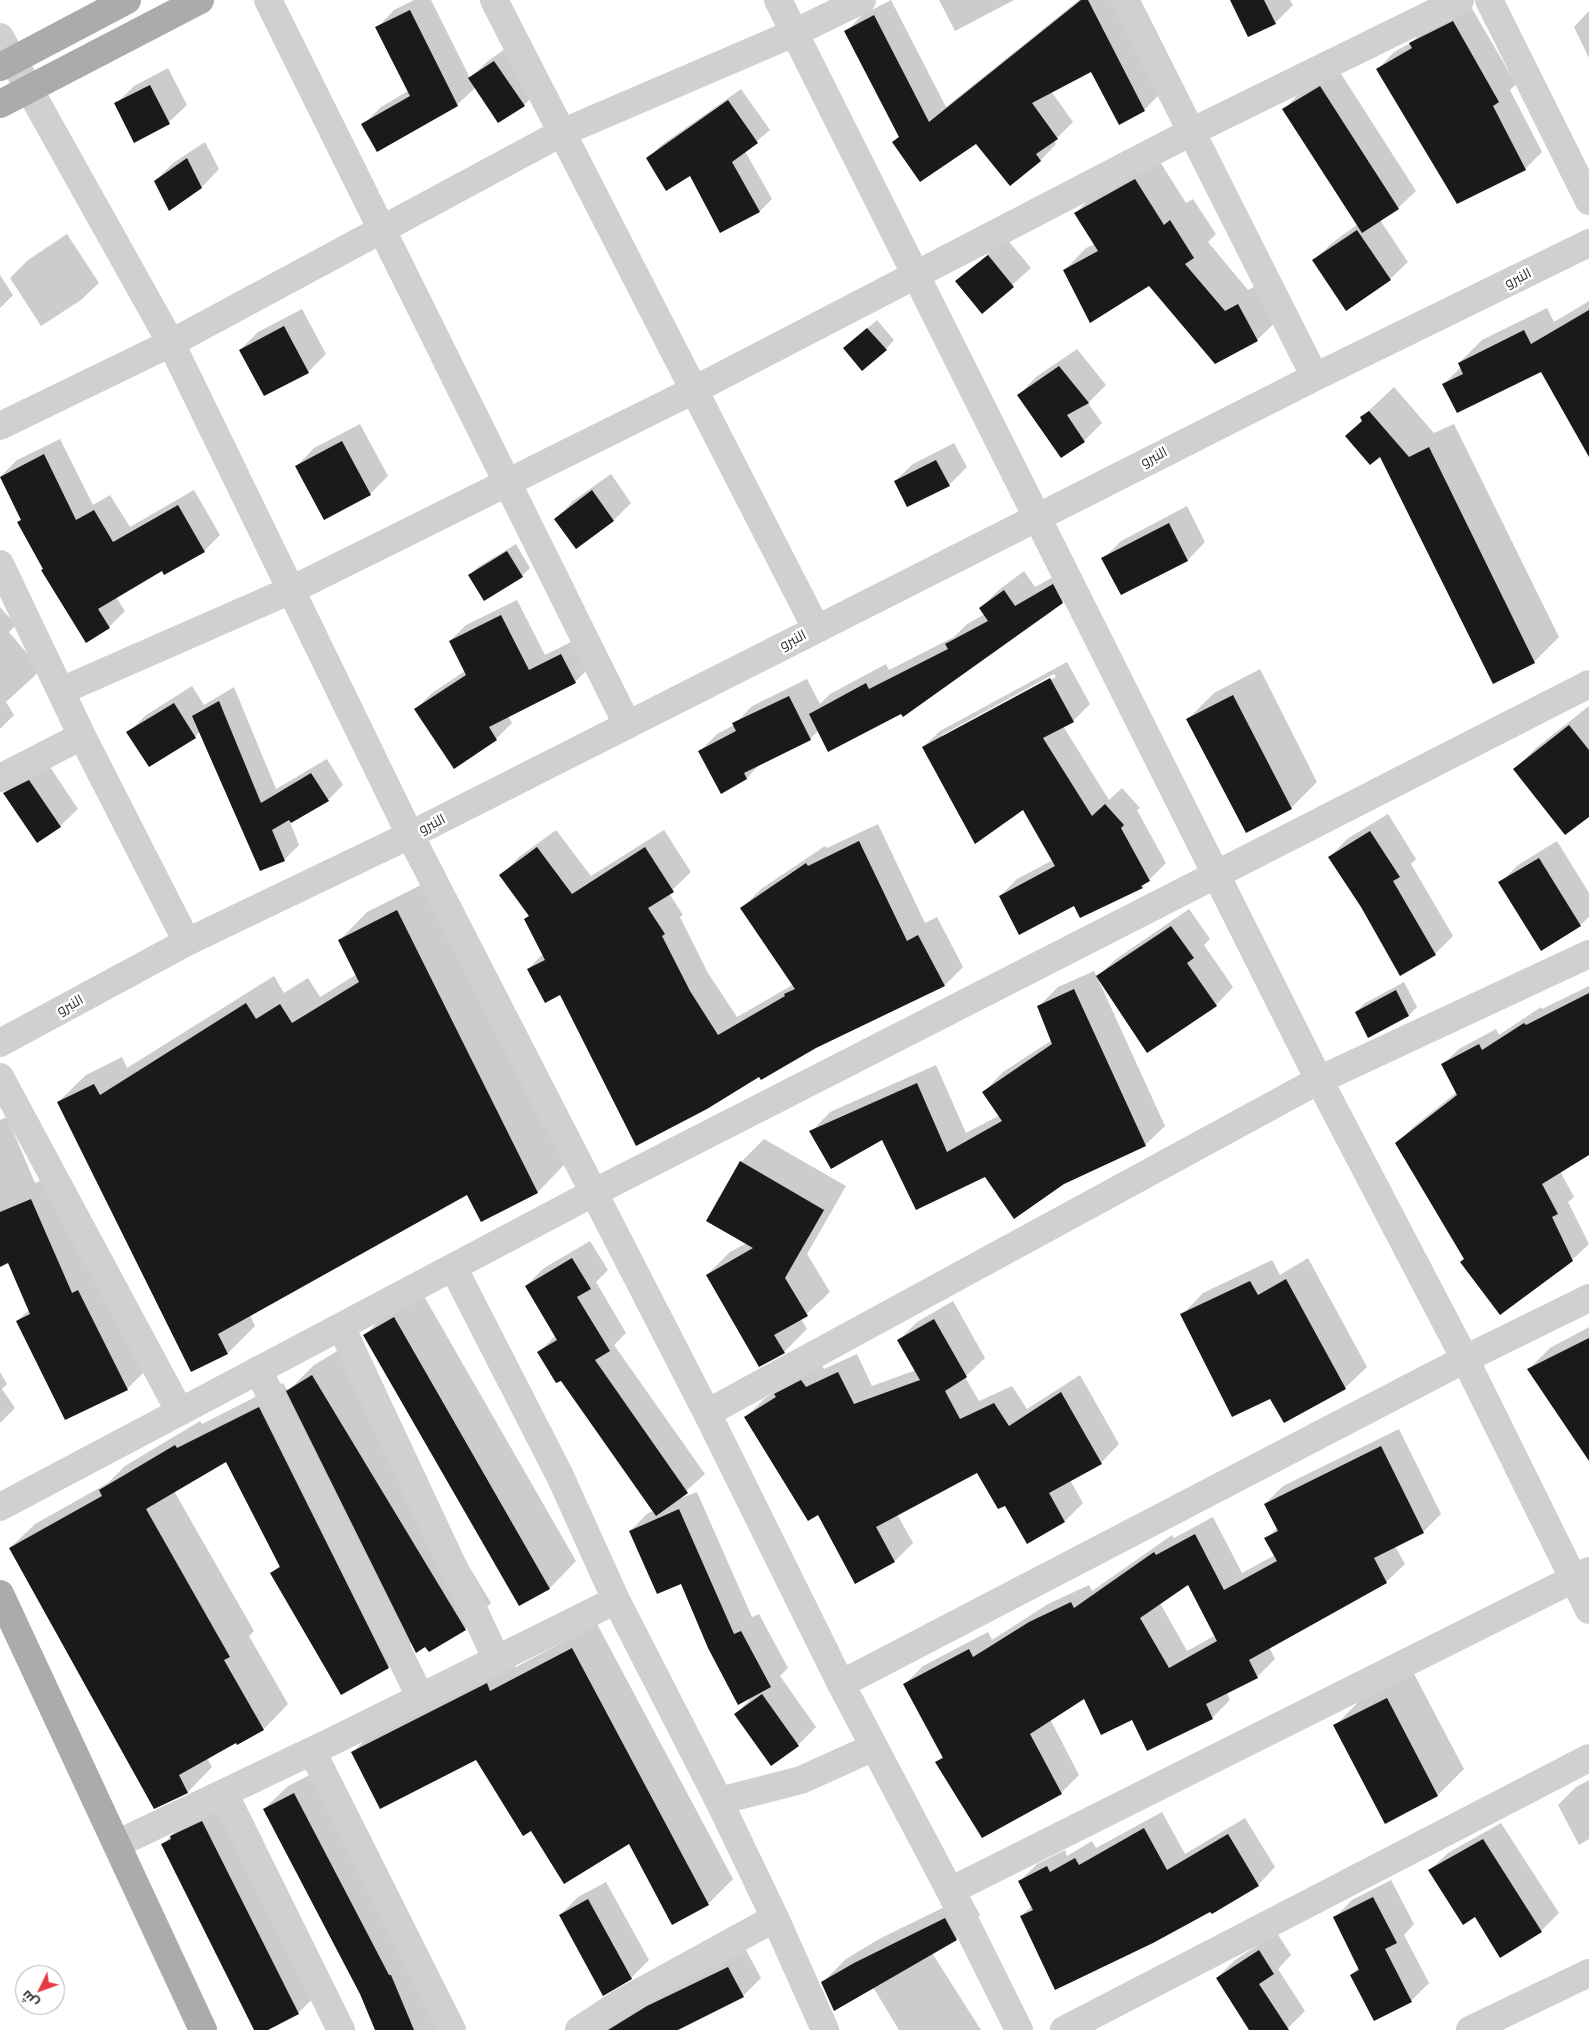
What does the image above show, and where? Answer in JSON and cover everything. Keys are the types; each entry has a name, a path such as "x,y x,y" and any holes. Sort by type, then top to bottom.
{"main road":[{"path":"4,55 127,0"},
{"path":"0,104 200,0"},
{"path":"0,1594 203,2030"}],"street":[{"path":"268,0 508,481 626,724"},
{"path":"494,0 816,628"},
{"path":"778,0 1319,1080 1465,1359 1581,1574 1589,1610"},
{"path":"0,426 171,343 561,132 794,33 862,0"},
{"path":"1125,0 1315,377"},
{"path":"61,692 291,590 694,390 917,276 1191,132 1460,0"},
{"path":"1489,0 1589,201"},
{"path":"4,55 27,89 171,343 410,835 707,1413 841,1684 950,1891 1019,2030"},
{"name":"النبرو","path":"0,1043 187,942 410,835 1036,517 1315,377 1589,243"},
{"path":"0,564 82,736 187,942"},
{"path":"0,1507 593,1193 1589,684"},
{"path":"0,778 82,736"},
{"path":"707,1413 1319,1080 1589,954"},
{"path":"0,1077 180,1412"},
{"path":"453,1267 560,1476 616,1600 719,1800 825,2030"},
{"path":"841,1684 1465,1359 1589,1298"},
{"path":"340,1326 497,1660"},
{"path":"258,1370 420,1698"},
{"path":"950,1891 1581,1574"},
{"path":"117,1844 312,1751 616,1600"},
{"path":"719,1800 801,1780 874,1747"},
{"path":"312,1751 452,2030"},
{"path":"1064,2030 1589,1758"},
{"path":"224,1793 341,2030"},
{"path":"578,2030 622,2002 775,1918"},
{"path":"1470,2030 1589,1972"}],"building":[{"path":"1081,0 1088,0 1145,111 1119,125 1091,72 1032,103 1058,139 1036,154 1041,161 1010,186 976,144 920,182 892,142 899,137 844,31 874,15 929,122"},
{"path":"1230,0 1264,0 1276,24 1248,37"},
{"path":"410,10 458,106 377,152 361,124 410,96 375,27"},
{"path":"1453,21 1499,102 1493,106 1526,170 1457,204 1376,69 1412,48 1409,43"},
{"path":"494,61 525,106 498,123 468,78"},
{"path":"150,85 170,124 134,143 114,103"},
{"path":"1320,86 1399,209 1362,233 1282,109"},
{"path":"728,100 758,143 732,162 760,212 720,233 690,176 666,191 646,158"},
{"path":"187,158 202,188 169,211 154,181"},
{"path":"1135,179 1164,225 1170,220 1194,258 1185,264 1225,311 1238,304 1258,341 1215,364 1149,286 1090,323 1063,270 1098,251 1074,213"},
{"path":"1357,230 1391,280 1346,311 1312,260"},
{"path":"988,255 1014,287 982,314 955,281"},
{"path":"1589,310 1589,457 1541,372 1457,413 1442,384 1463,374 1458,363 1524,330 1531,344"},
{"path":"284,326 309,373 264,396 239,350"},
{"path":"867,328 887,350 862,371 843,348"},
{"path":"1059,366 1089,403 1067,415 1085,442 1061,458 1017,395"},
{"path":"1369,411 1409,457 1429,447 1535,663 1493,684 1380,457 1370,465 1345,436 1362,421 1360,417"},
{"path":"342,441 371,495 324,520 295,466"},
{"path":"44,454 76,520 94,510 113,542 178,505 205,552 164,575 162,571 98,609 110,628 86,643 41,570 43,569 17,522 21,520 0,477"},
{"path":"936,460 950,486 907,507 894,481"},
{"path":"592,490 614,521 576,549 554,519"},
{"path":"1169,523 1188,561 1121,595 1101,558"},
{"path":"507,551 523,577 484,601 468,575"},
{"path":"1053,584 1063,603 903,717 901,714 828,752 809,714 866,683 869,689 948,649 945,644 988,621 979,608 1004,590 1015,606"},
{"path":"501,615 529,670 561,654 576,683 489,727 497,740 454,769 414,709 466,675 449,641"},
{"path":"1050,678 1074,722 1043,738 1092,816 1105,804 1124,825 1121,828 1150,881 1141,886 1143,888 1080,918 1074,906 1019,935 999,896 1055,866 1023,810 975,844 922,747"},
{"path":"1233,695 1292,809 1246,833 1186,719"},
{"path":"789,696 811,740 744,773 747,779 721,794 698,751 736,731 732,723"},
{"path":"219,701 261,803 311,773 329,801 291,823 289,820 272,830 285,861 260,871 192,716"},
{"path":"174,703 196,738 149,767 126,732"},
{"path":"1569,725 1589,750 1589,817 1565,835 1513,769"},
{"path":"29,780 61,827 37,843 3,793"},
{"path":"1370,831 1400,877 1393,881 1436,955 1400,976 1361,907 1328,857"},
{"path":"859,841 907,941 918,935 945,986 816,1048 761,1080 759,1077 707,1109 636,1146 560,995 545,1003 527,969 545,960 524,919 529,916 499,875 537,847 572,894 645,847 674,892 648,908 665,934 662,936 690,991 718,1035 795,989 740,908 806,863 808,866"},
{"path":"1539,858 1581,926 1541,951 1498,882"},
{"path":"397,910 538,1193 481,1222 467,1195 218,1334 228,1354 191,1372 57,1102 94,1084 100,1095 246,1003 256,1019 280,1004 292,1023 359,982 338,940"},
{"path":"1171,926 1194,958 1187,963 1217,1006 1147,1053 1096,976"},
{"path":"1074,989 1146,1146 1064,1184 1014,1219 985,1177 916,1210 882,1140 831,1169 809,1131 917,1083 947,1152 1002,1121 982,1092 1052,1044 1037,1006"},
{"path":"1396,990 1409,1016 1368,1038 1355,1012"},
{"path":"1589,993 1589,1155 1542,1184 1558,1214 1552,1217 1573,1261 1500,1315 1460,1262 1464,1259 1395,1143 1457,1095 1441,1064 1479,1044 1482,1050 1524,1023 1526,1025"},
{"path":"740,1161 824,1210 785,1278 808,1316 774,1335 785,1353 759,1367 706,1275 753,1248 706,1221"},
{"path":"31,1199 72,1293 78,1290 128,1390 65,1420 16,1321 30,1314 8,1263 0,1267 0,1212"},
{"path":"572,1258 591,1289 577,1297 610,1351 595,1360 688,1493 656,1516 561,1381 556,1383 537,1352 557,1340 525,1286"},
{"path":"1286,1279 1346,1389 1284,1423 1270,1399 1232,1417 1180,1314 1250,1281 1258,1295"},
{"path":"394,1317 550,1589 519,1606 363,1335"},
{"path":"934,1319 967,1377 945,1391 960,1419 994,1403 1009,1426 1061,1392 1102,1464 1049,1493 1065,1522 1027,1544 1005,1506 998,1509 977,1473 876,1527 895,1562 855,1584 818,1515 808,1521 744,1417 776,1397 774,1394 801,1380 806,1387 838,1372 854,1404 920,1380 897,1340"},
{"path":"1589,1338 1589,1461 1527,1369"},
{"path":"312,1375 466,1630 429,1652 425,1647 416,1653 286,1391"},
{"path":"259,1407 389,1668 341,1695 270,1573 280,1567 226,1462 146,1509 230,1657 224,1660 264,1730 237,1745 236,1743 179,1775 188,1793 154,1809 9,1548 102,1496 99,1490 175,1445 177,1448"},
{"path":"1381,1446 1424,1533 1374,1558 1387,1583 1249,1660 1258,1678 1206,1704 1213,1719 1147,1751 1132,1720 1101,1735 1084,1699 1030,1734 1062,1794 982,1838 935,1762 943,1758 903,1684 969,1649 973,1657 1029,1622 1071,1602 1074,1608 1154,1552 1156,1555 1195,1534 1224,1590 1277,1561 1264,1538 1278,1531 1264,1504","holes":["1188,1585 1217,1641 1169,1668 1140,1618"]},
{"path":"679,1509 734,1634 741,1631 771,1687 738,1705 708,1648 681,1584 657,1594 629,1531"},
{"path":"572,1648 709,1905 672,1925 629,1844 564,1884 531,1831 523,1836 476,1760 380,1809 351,1752 487,1683 490,1691"},
{"path":"762,1694 799,1746 771,1766 734,1714"},
{"path":"1387,1698 1438,1796 1385,1824 1333,1725"},
{"path":"294,1793 389,1975 391,1975 414,2030 375,2030 360,1994 263,1809"},
{"path":"202,1821 299,2014 268,2030 254,2030 161,1844 171,1839 170,1836"},
{"path":"1144,1828 1167,1870 1228,1834 1259,1886 1212,1914 1210,1912 1153,1943 1055,1990 1020,1916 1033,1910 1018,1881 1047,1866 1050,1872 1075,1858 1079,1865"},
{"path":"1483,1839 1542,1932 1500,1958 1475,1917 1463,1925 1428,1870"},
{"path":"1373,1897 1397,1943 1385,1949 1412,2002 1374,2021 1350,1975 1359,1970 1333,1917"},
{"path":"588,1899 632,1979 603,1996 559,1915"},
{"path":"945,1918 957,1940 834,2011 821,1982 854,1963"},
{"path":"1259,1950 1274,1974 1259,1984 1289,2030 1249,2030 1216,1978"},
{"path":"728,1967 744,1997 678,2030 608,2030 647,2006"}]}
